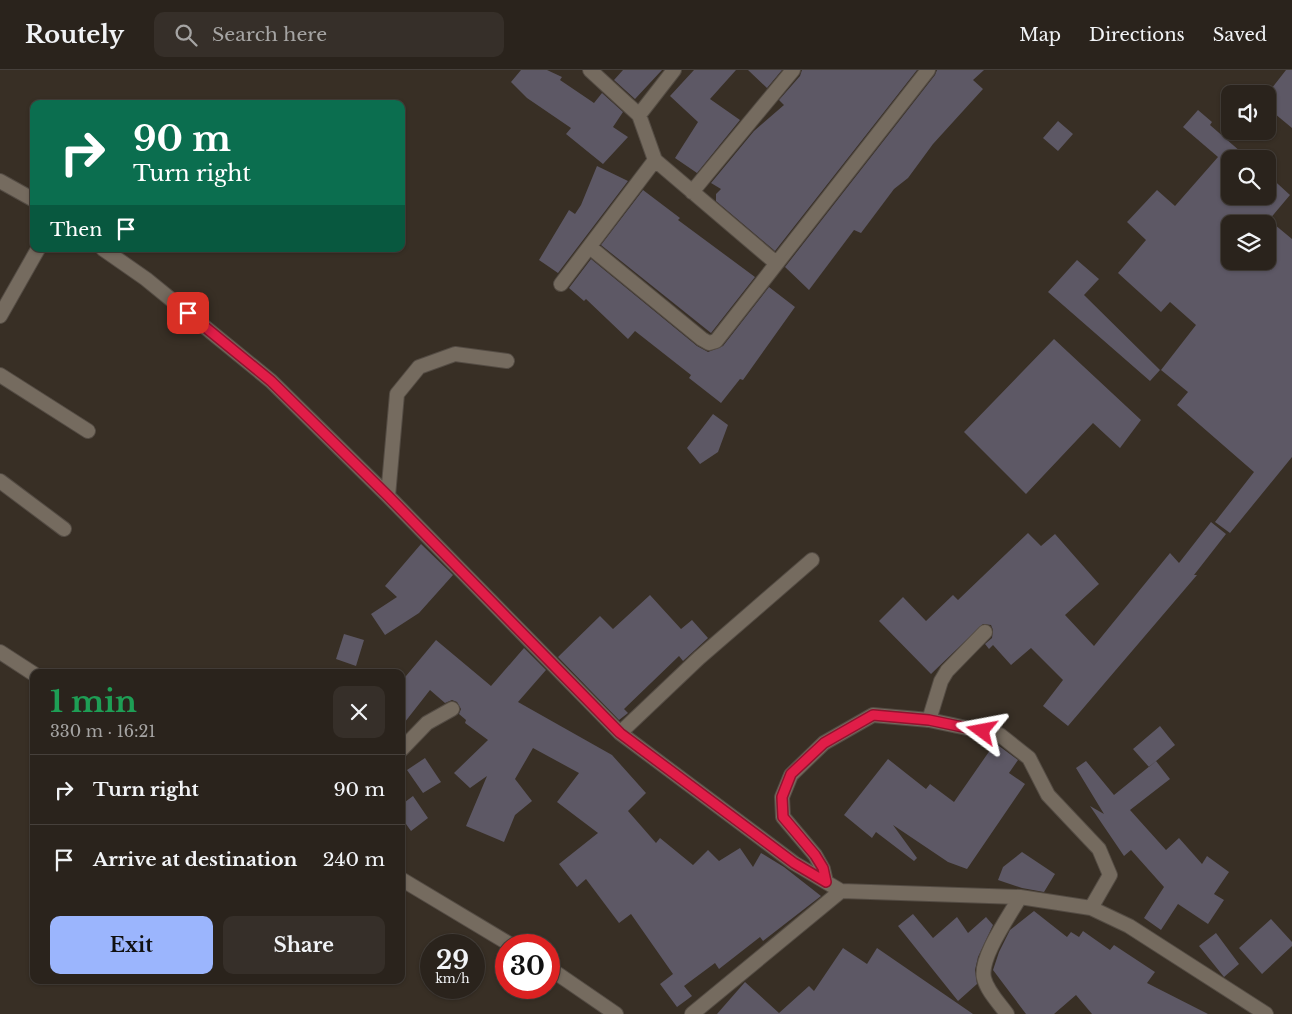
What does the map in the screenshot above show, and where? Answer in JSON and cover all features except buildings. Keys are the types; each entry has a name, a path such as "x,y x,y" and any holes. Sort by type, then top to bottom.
{"street":[{"path":"590,70 639,115 655,160 776,263"},
{"path":"639,115 674,70"},
{"path":"692,192 793,70"},
{"path":"591,248 702,340 716,341 928,70"},
{"path":"561,284 591,248 655,160"},
{"path":"0,181 30,198"},
{"path":"0,316 36,252"},
{"path":"107,252 146,279 271,381 388,496 620,733 794,863 841,891 1020,897 1091,908 1129,926 1266,1014"},
{"path":"388,496 397,394 419,367 455,354 507,361"},
{"path":"0,375 88,431"},
{"path":"0,481 64,529"},
{"path":"620,733 699,658 812,560"},
{"path":"929,720 941,681 947,672 985,632"},
{"path":"0,652 30,671"},
{"path":"405,746 426,723 452,709"},
{"path":"826,882 823,868 815,855 783,817 782,797 791,774 824,743 873,715 929,720 1000,735 1029,758 1048,795 1099,849 1110,875 1091,908"},
{"path":"405,881 495,935"},
{"path":"692,1014 841,891"},
{"path":"1006,1014 994,997 984,977 985,959 1020,897"},
{"path":"560,976 616,1014"}],"route":[{"path":"188,313 271,381 388,496 620,733 794,863 826,882 823,868 815,855 783,817 782,797 791,774 824,743 873,715 929,720 982,731"}]}
